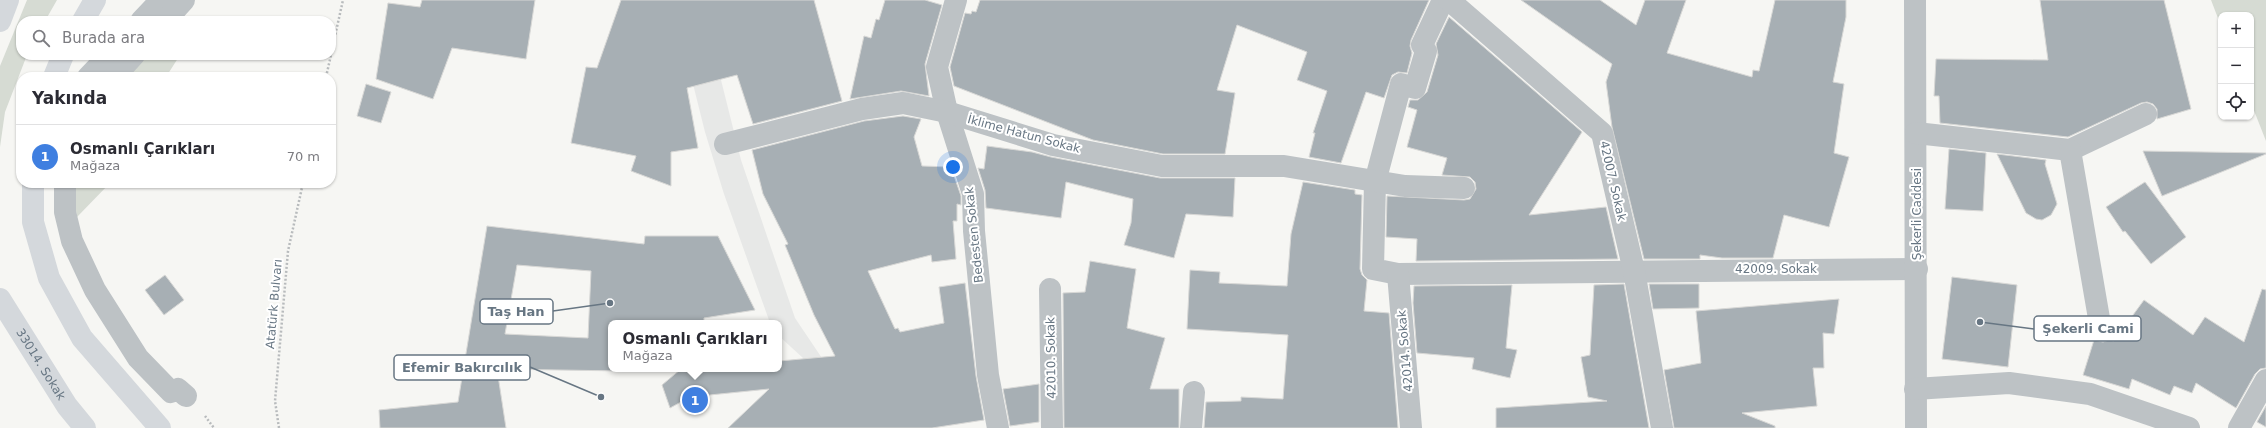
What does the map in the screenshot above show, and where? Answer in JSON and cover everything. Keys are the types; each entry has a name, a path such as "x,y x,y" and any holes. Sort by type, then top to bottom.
{"main road":[{"path":"0,21 8,0"},
{"path":"86,16 95,0"},
{"path":"56,72 62,60"},
{"path":"33,188 33,222 49,278 82,338 160,428"},
{"name":"33014. Sokak","path":"0,299 67,406 85,428"}],"street":[{"path":"146,16 161,0"},
{"path":"170,16 184,0"},
{"name":"Bedesten Sokak","path":"956,0 937,67 948,112 972,194 974,231 988,375 998,428"},
{"path":"1375,182 1401,84 1415,88 1426,51 1422,45 1443,0"},
{"name":"42007. Sokak","path":"1449,0 1602,133 1634,271 1662,428"},
{"name":"Şekerli Caddesi","path":"1915,0 1917,269 1915,389 1916,428"},
{"path":"93,72 104,60"},
{"path":"119,72 129,60"},
{"name":"İklime Hatun Sokak","path":"725,144 869,108 903,103 948,112 1053,145 1162,166 1284,166 1405,186 1464,188"},
{"path":"1916,133 2070,150 2146,114"},
{"path":"2070,150 2101,330"},
{"name":"42009. Sokak","path":"1375,182 1373,269 1398,274 1917,269"},
{"path":"65,188 65,212 72,241 95,290 138,358 171,392 178,389 186,396"},
{"name":"42014. Sokak","path":"1398,274 1412,428"},
{"name":"42010. Sokak","path":"1050,289 1052,428"},
{"path":"2239,428 2266,380"},
{"path":"1915,389 2009,383 2090,394 2189,428"},
{"path":"1191,428 1194,392"}],"path":[{"path":"336,32 343,0"},
{"path":"327,72 330,60"},
{"name":"Atatürk Bulvarı","path":"279,428 274,401 288,251 302,188"}],"shaded area":[{"path":"27,0 57,0 48,16 20,16"},
{"path":"701,0 741,160 795,318 832,373 820,394 803,358 782,339 782,320 769,320 724,194 705,132 678,24"},
{"path":"2211,0 2266,0 2266,141 2254,111 2254,12 2218,12 2218,18"},
{"path":"16,27 16,60 25,60 20,72 16,72 16,84 5,112 0,147 0,66"},
{"path":"138,60 177,60 169,72 127,72"},
{"path":"74,188 105,188 77,217"}],"building":[{"path":"422,0 535,0 526,59 452,48 433,99 376,79 388,3 420,7"},
{"path":"621,0 814,0 842,101 753,124 737,75 687,88 698,148 671,152 671,186 631,171 636,156 571,143 586,67 597,68"},
{"path":"885,0 925,0 942,5 925,64 929,96 901,91 850,99 864,36 871,38 876,19 879,20"},
{"path":"980,0 1429,0 1411,40 1410,46 1412,53 1407,73 1398,72 1392,75 1384,98 1366,92 1341,163 1309,157 1315,133 1313,133 1327,91 1297,80 1307,52 1237,25 1217,90 1235,93 1225,154 1163,154 1093,140 954,86 950,67 965,13 971,14 972,11 976,12"},
{"path":"1521,0 1600,0 1636,25 1645,0 1686,0 1667,53 1752,77 1753,70 1759,71 1775,0 1846,0 1846,17 1833,82 1844,84 1834,153 1849,157 1829,227 1784,215 1773,258 1722,258 1700,255 1700,259 1644,259 1612,127 1606,82 1612,64"},
{"path":"2040,0 2164,0 2191,109 2157,119 2157,109 2153,104 2147,102 2141,103 2068,137 1940,123 1939,96 1934,96 1936,59 2048,60"},
{"path":"1449,17 1582,132 1529,215 1606,207 1618,259 1416,261 1417,239 1386,237 1387,196 1464,200 1470,199 1476,189 1475,182 1470,177 1442,175 1447,158 1407,147 1417,110 1408,107 1410,100 1418,100 1427,92 1438,55 1436,44"},
{"path":"366,84 391,92 381,123 357,116"},
{"path":"903,116 921,119 914,137 922,166 951,167 961,196 961,205 957,204 957,221 953,221 956,259 932,262 931,255 868,271 895,329 898,328 900,332 944,323 939,287 965,283 976,376 984,420 932,428 728,428 769,389 690,397 670,408 662,385 677,372 782,372 782,361 835,356 814,315 785,245 788,244 763,194 752,150 864,121"},
{"path":"987,146 1032,152 1160,178 1235,178 1233,217 1186,214 1174,258 1124,245 1131,223 1133,199 1066,182 1061,218 986,208 985,190 978,168 984,169"},
{"path":"1949,149 1986,153 1983,211 1945,209"},
{"path":"2143,151 2266,153 2266,154 2162,196"},
{"path":"1997,154 2046,160 2045,164 2057,204 2051,215 2042,220 2036,219 2026,213"},
{"path":"1303,182 1355,190 1355,194 1362,195 1360,269 1362,275 1367,280 1364,311 1389,313 1398,428 1204,428 1206,402 1241,401 1241,397 1283,399 1288,335 1187,329 1190,270 1220,272 1219,283 1287,286 1291,234"},
{"path":"2145,182 2186,237 2151,264 2125,231 2123,232 2106,207"},
{"path":"487,226 644,244 645,236 718,236 755,310 704,318 704,320 608,320 608,371 497,369 506,428 380,428 379,410 458,402","holes":["517,265 591,271 588,338 505,334"]},
{"path":"1090,261 1136,269 1127,328 1165,338 1150,389 1179,389 1179,428 1064,428 1063,293 1085,292"},
{"path":"165,275 184,300 164,315 145,290"},
{"path":"1952,277 2017,285 2008,367 1942,359"},
{"path":"1624,284 1649,428 1496,428 1496,408 1607,401 1588,397 1581,357 1590,355 1594,285"},
{"path":"1649,284 1699,284 1699,308 1653,309"},
{"path":"1512,285 1506,348 1517,350 1510,378 1472,369 1474,358 1417,353 1413,303 1414,286"},
{"path":"2262,289 2266,290 2266,368 2260,369 2255,374 2236,408 2196,383 2192,393 2174,386 2170,395 2132,379 2129,389 2083,375 2094,340 2103,342 2109,340 2114,341 2144,300 2193,335 2205,317 2244,342"},
{"path":"1839,299 1834,334 1823,333 1824,368 1813,368 1817,406 1742,413 1775,426 1775,428 1674,428 1664,370 1701,363 1696,311"},
{"path":"1039,384 1039,422 1010,426 1003,389"},
{"path":"2266,406 2266,427 2257,422"}],"place":[{"name":"Taş Han","path":"610,303"},
{"name":"Şekerli Cami","path":"1980,322"},
{"name":"Efemir Bakırcılık","path":"601,397"},
{"name":"Osmanlı Çarıkları","path":"695,400"}]}
